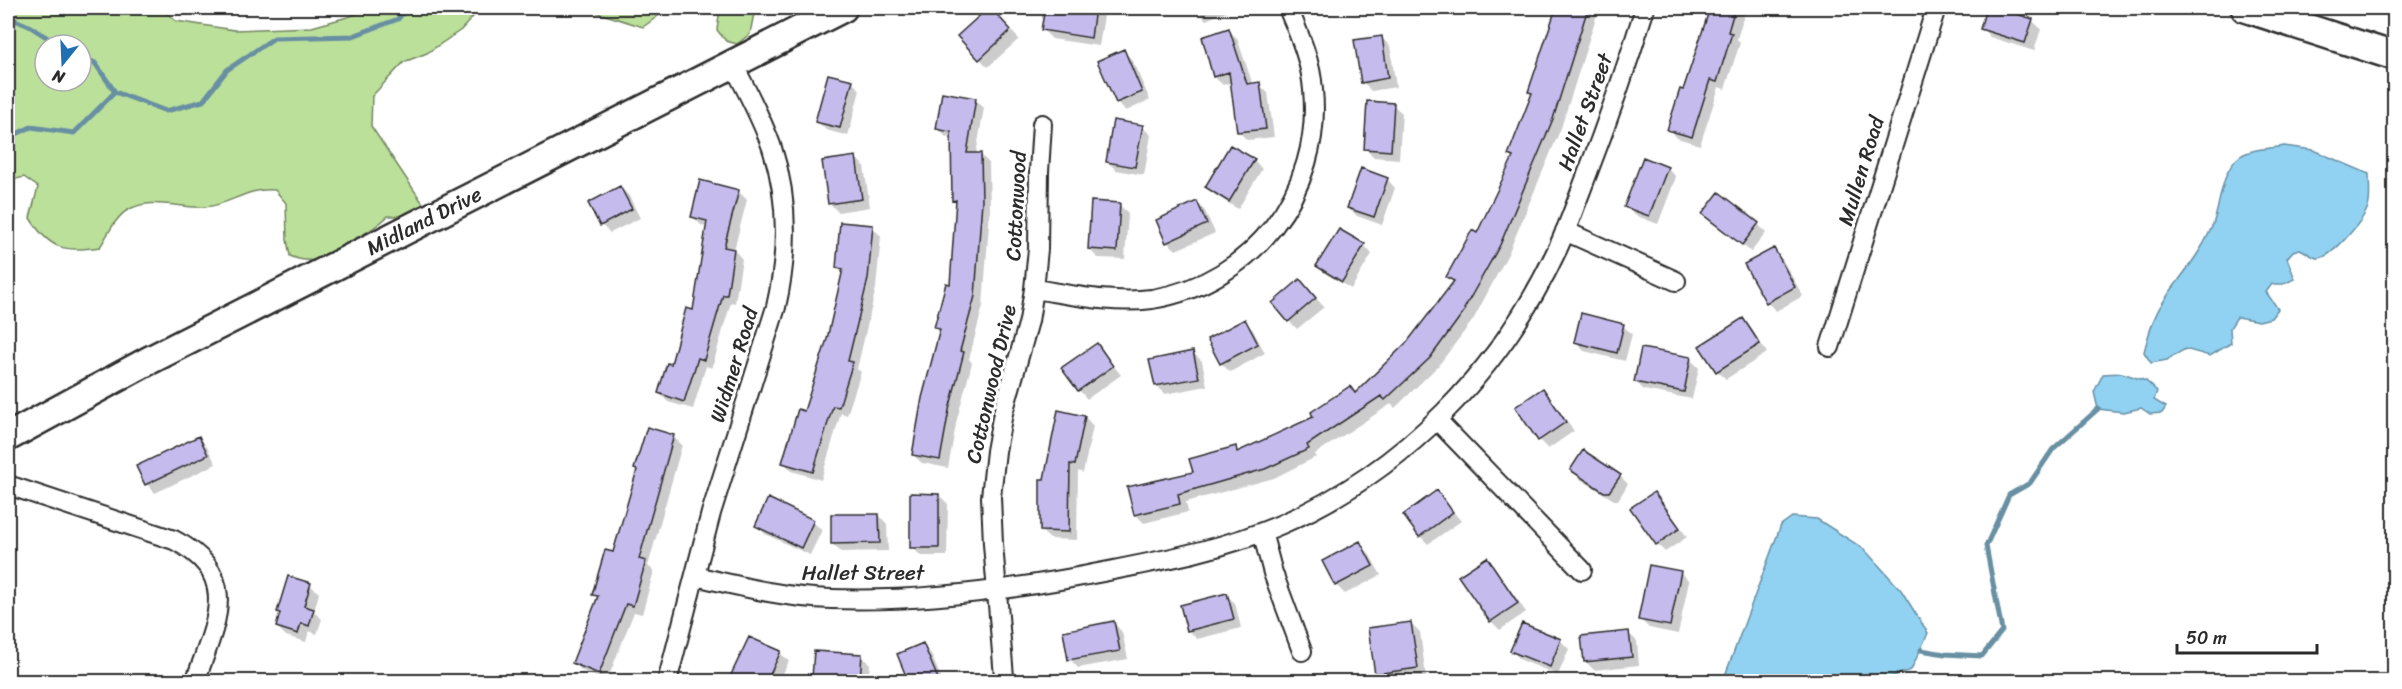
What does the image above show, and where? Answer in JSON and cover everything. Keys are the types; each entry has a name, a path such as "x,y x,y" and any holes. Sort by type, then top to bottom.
{"street":[{"name":"Midland Drive","path":"8,437 148,361 843,8"},
{"name":"Cottonwood Drive","path":"998,589 991,497 996,451 1003,413 1029,321 1034,289 1101,300 1153,298 1177,293 1213,279 1246,257 1260,244 1273,229 1293,198 1307,162 1314,125 1310,69 1288,8"},
{"name":"Hallet Street","path":"694,576 777,594 830,599 898,598 998,589 1068,579 1218,547 1283,524 1339,495 1384,465 1437,420 1466,390 1503,343 1530,301 1565,231 1611,113 1645,8"},
{"name":"Mullen Road","path":"1830,347 1936,8"},
{"path":"2245,8 2394,56"},
{"name":"Widmer Road","path":"667,681 711,513 776,307 782,279 786,235 783,192 772,148 734,64"},
{"name":"Cottonwood","path":"1034,289 1038,249 1042,124"},
{"path":"1565,231 1676,281"},
{"path":"1437,420 1582,570"},
{"path":"8,485 174,540 193,549 208,565 216,583 219,602 215,623 195,681"},
{"path":"1262,532 1273,573 1302,651"},
{"path":"998,589 1004,677"}],"green space":[{"path":"8,8 161,8 176,21 234,30 312,27 351,16 368,8 481,8 461,30 427,53 404,62 372,96 371,126 424,205 406,216 388,216 374,228 321,258 307,260 290,256 286,203 275,190 255,191 214,206 195,207 156,203 137,206 120,217 100,247 77,249 59,246 44,237 30,218 38,187 24,177 8,181"},
{"path":"583,8 669,8 643,27"},
{"path":"720,8 755,8 750,34 737,44 726,41 717,30"}],"water":[{"path":"2284,146 2313,150 2369,174 2369,199 2365,213 2346,238 2323,257 2317,258 2300,249 2293,251 2287,258 2295,279 2283,284 2272,284 2266,292 2278,309 2271,318 2259,321 2237,317 2230,328 2231,343 2210,356 2185,349 2167,360 2151,363 2144,352 2153,321 2209,233 2228,171 2233,163 2244,154"},
{"path":"2122,373 2146,381 2157,391 2154,400 2166,407 2162,413 2150,414 2141,408 2124,412 2098,409 2094,392 2103,374"},
{"path":"1792,517 1817,519 1864,549 1901,590 1928,633 1911,670 1878,681 1723,681 1781,525"}],"building":[{"path":"988,8 991,8 1011,30 979,60 957,36"},
{"path":"1045,8 1095,8 1091,38 1041,30"},
{"path":"1556,8 1588,8 1553,119 1500,245 1465,310 1430,358 1385,400 1381,396 1307,445 1309,449 1265,469 1178,494 1180,504 1134,515 1127,487 1193,472 1189,459 1236,446 1237,452 1313,417 1311,412 1350,386 1355,393 1408,341 1454,281 1446,277 1472,230 1477,233 1513,157 1508,155 1532,93 1528,92"},
{"path":"1710,8 1735,8 1728,32 1732,33 1717,82 1710,80 1692,137 1667,130"},
{"path":"1986,8 1997,8 2033,19 2025,43 1980,29"},
{"path":"1229,28 1247,84 1260,82 1266,129 1237,132 1229,72 1213,77 1202,37"},
{"path":"1382,36 1388,78 1361,83 1354,40"},
{"path":"1124,49 1142,92 1116,103 1097,61"},
{"path":"828,74 853,80 840,128 815,122"},
{"path":"942,92 976,98 967,153 981,153 982,201 975,296 960,351 964,352 949,410 940,460 912,455 922,398 940,329 934,328 946,283 950,284 956,200 952,201 951,132 936,129"},
{"path":"1367,101 1394,103 1391,151 1364,149"},
{"path":"1113,120 1143,125 1135,167 1106,162"},
{"path":"1230,145 1255,159 1229,202 1205,187"},
{"path":"856,156 862,199 828,204 822,161"},
{"path":"1643,157 1668,167 1649,216 1624,207"},
{"path":"1361,168 1388,178 1374,217 1347,208"},
{"path":"700,180 739,190 724,247 734,249 727,295 723,295 704,360 698,358 684,402 658,393 667,363 671,364 686,308 693,310 707,221 691,217"},
{"path":"620,186 632,209 600,226 588,203"},
{"path":"1719,192 1759,223 1742,245 1702,214"},
{"path":"1091,201 1120,203 1117,251 1088,249"},
{"path":"1197,201 1207,224 1166,243 1156,220"},
{"path":"840,222 873,225 868,279 848,361 853,362 839,407 833,406 813,472 782,463 798,409 804,411 827,339 843,269 836,268"},
{"path":"1339,229 1365,244 1342,282 1316,266"},
{"path":"1774,248 1795,287 1766,303 1744,264"},
{"path":"1300,279 1316,298 1288,322 1272,303"},
{"path":"1581,313 1624,324 1617,353 1574,342"},
{"path":"1743,318 1760,344 1716,372 1699,346"},
{"path":"1245,319 1258,344 1220,364 1207,339"},
{"path":"1097,343 1113,366 1078,391 1061,368"},
{"path":"1641,348 1691,357 1684,392 1634,382"},
{"path":"1193,351 1199,378 1155,386 1149,360"},
{"path":"1543,388 1566,422 1538,441 1515,407"},
{"path":"1058,410 1085,416 1075,465 1070,464 1069,532 1040,531 1040,479 1044,479"},
{"path":"647,427 674,435 639,559 646,561 633,606 626,604 599,674 572,663 598,596 592,595 605,550 613,552"},
{"path":"199,436 208,455 145,485 136,466"},
{"path":"1583,450 1621,475 1609,492 1604,492 1570,470"},
{"path":"1437,490 1453,512 1419,537 1403,515"},
{"path":"1654,492 1680,528 1656,545 1630,508"},
{"path":"910,493 939,494 939,548 910,548"},
{"path":"768,498 814,520 801,548 755,526"},
{"path":"831,514 879,514 880,543 831,544"},
{"path":"1360,541 1373,566 1335,586 1322,561"},
{"path":"1487,557 1518,603 1490,622 1458,576"},
{"path":"1649,565 1681,571 1670,626 1638,620"},
{"path":"288,576 311,583 304,606 314,609 309,626 301,623 298,634 276,627 280,613 277,612"},
{"path":"1227,593 1234,619 1187,631 1180,605"},
{"path":"1114,621 1120,651 1068,660 1063,631"},
{"path":"1411,622 1418,668 1375,674 1368,628"},
{"path":"1522,623 1561,639 1550,667 1510,651"},
{"path":"1629,631 1632,657 1584,662 1581,636"},
{"path":"749,637 781,651 767,681 728,681"},
{"path":"923,643 939,681 908,681 897,654"},
{"path":"814,651 862,654 860,681 812,678"}],"waterway":[{"path":"93,62 115,92 166,111 203,101 227,70 274,38 353,36 398,19 407,8"},
{"path":"8,17 40,33"},
{"path":"8,138 31,127 74,133 115,92"},
{"path":"1921,650 1982,656 2002,631 1986,546 2009,495 2030,483 2053,449 2098,409"}]}
